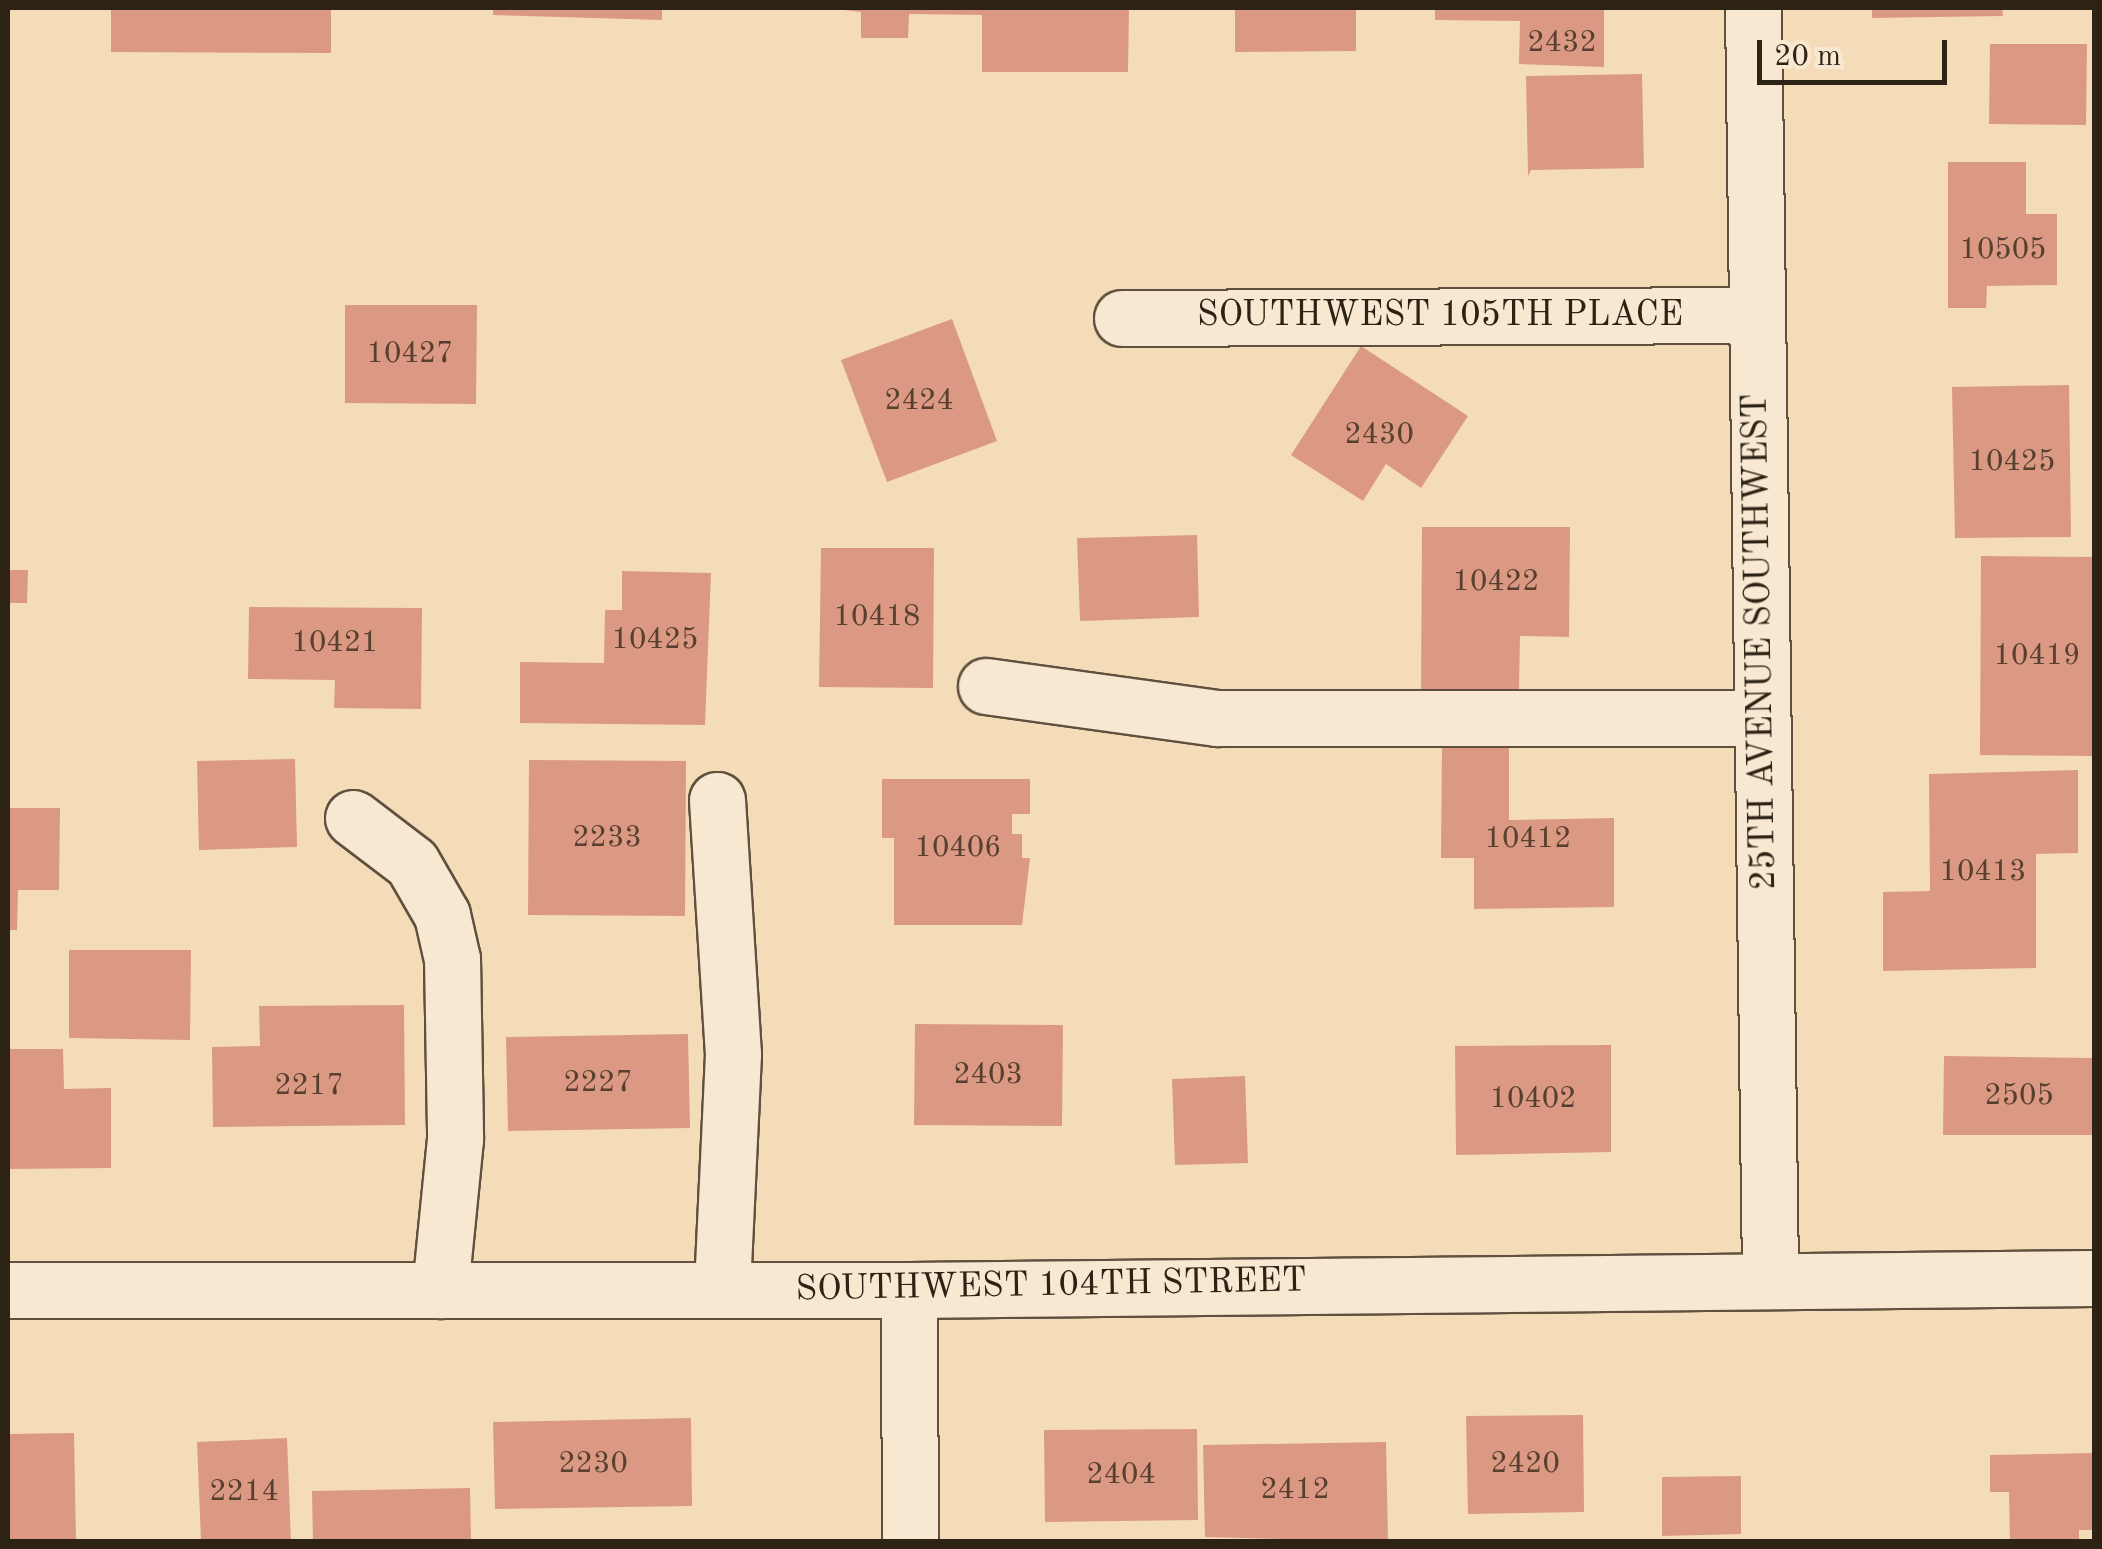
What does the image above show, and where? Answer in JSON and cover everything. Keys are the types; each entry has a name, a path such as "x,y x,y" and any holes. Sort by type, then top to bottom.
{"street":[{"name":"25TH AVENUE SOUTHWEST","path":"1753,8 1770,1276"},
{"name":"SOUTHWEST 105TH PLACE","path":"1122,318 1757,314"},
{"path":"986,686 1217,718 1762,718"},
{"path":"717,800 733,1054 722,1290"},
{"path":"353,818 412,863 442,915 452,959 454,1139 440,1290"},
{"name":"SOUTHWEST 104TH STREET","path":"8,1290 909,1290 1770,1276 2094,1278"},
{"path":"909,1290 910,1542"}],"building":[{"path":"111,8 331,8 331,53 111,52"},
{"path":"493,8 662,8 662,20 493,15"},
{"path":"827,8 1129,8 1128,72 982,72 982,15 909,14 908,38 861,38 861,12"},
{"path":"1235,8 1356,8 1356,51 1235,52"},
{"path":"1435,8 1604,8 1604,67 1519,64 1520,21 1435,20"},
{"path":"1872,8 2002,8 2003,16 1872,18"},
{"path":"1990,44 2087,44 2086,125 1989,124"},
{"path":"1642,74 1644,168 1531,170 1528,176 1526,76"},
{"path":"1948,162 2026,162 2026,214 2057,214 2057,285 1987,286 1986,308 1948,308"},
{"path":"345,305 477,305 476,404 345,403"},
{"path":"952,319 997,441 887,482 841,360"},
{"path":"1361,346 1468,416 1421,488 1386,464 1363,501 1291,455"},
{"path":"2069,385 2071,537 1955,538 1952,387"},
{"path":"1422,527 1570,527 1569,637 1520,636 1519,691 1421,691"},
{"path":"1197,535 1199,617 1080,621 1077,538"},
{"path":"821,548 934,548 933,688 819,687"},
{"path":"1981,556 2094,557 2094,756 1980,755"},
{"path":"8,570 28,570 27,603 8,603"},
{"path":"622,571 711,573 705,725 520,723 520,662 604,663 605,610 622,610"},
{"path":"249,607 422,608 421,709 334,708 335,680 248,679"},
{"path":"1509,739 1509,820 1614,818 1614,907 1474,909 1474,858 1441,858 1442,740"},
{"path":"295,759 297,847 199,850 197,761"},
{"path":"529,760 686,761 685,916 528,915"},
{"path":"2078,770 2078,853 2036,854 2036,968 1883,971 1883,892 1930,891 1929,774"},
{"path":"882,779 1030,779 1030,814 1012,814 1012,834 1022,834 1022,858 1030,858 1022,925 894,925 894,838 882,838"},
{"path":"8,808 60,808 59,890 18,890 17,930 8,930"},
{"path":"69,950 191,950 190,1040 69,1038"},
{"path":"404,1005 405,1125 213,1127 212,1047 260,1046 259,1006"},
{"path":"915,1024 1063,1025 1062,1126 914,1125"},
{"path":"688,1034 690,1128 508,1131 506,1037"},
{"path":"1611,1045 1611,1152 1456,1155 1455,1046"},
{"path":"8,1049 63,1049 64,1089 111,1088 111,1168 8,1169"},
{"path":"1944,1056 2094,1058 2094,1135 1943,1135"},
{"path":"1245,1076 1248,1163 1175,1165 1172,1079"},
{"path":"1583,1415 1584,1512 1468,1514 1466,1416"},
{"path":"691,1418 692,1506 495,1509 493,1422"},
{"path":"1197,1429 1198,1520 1045,1522 1044,1430"},
{"path":"74,1433 76,1541 8,1542 8,1434"},
{"path":"287,1438 291,1542 201,1542 197,1442"},
{"path":"1386,1442 1388,1542 1205,1537 1203,1445"},
{"path":"2094,1453 2094,1530 2079,1530 2079,1542 2010,1542 2009,1492 1990,1492 1990,1455"},
{"path":"1741,1476 1741,1534 1662,1536 1662,1477"},
{"path":"470,1488 471,1542 313,1542 312,1491"}]}
